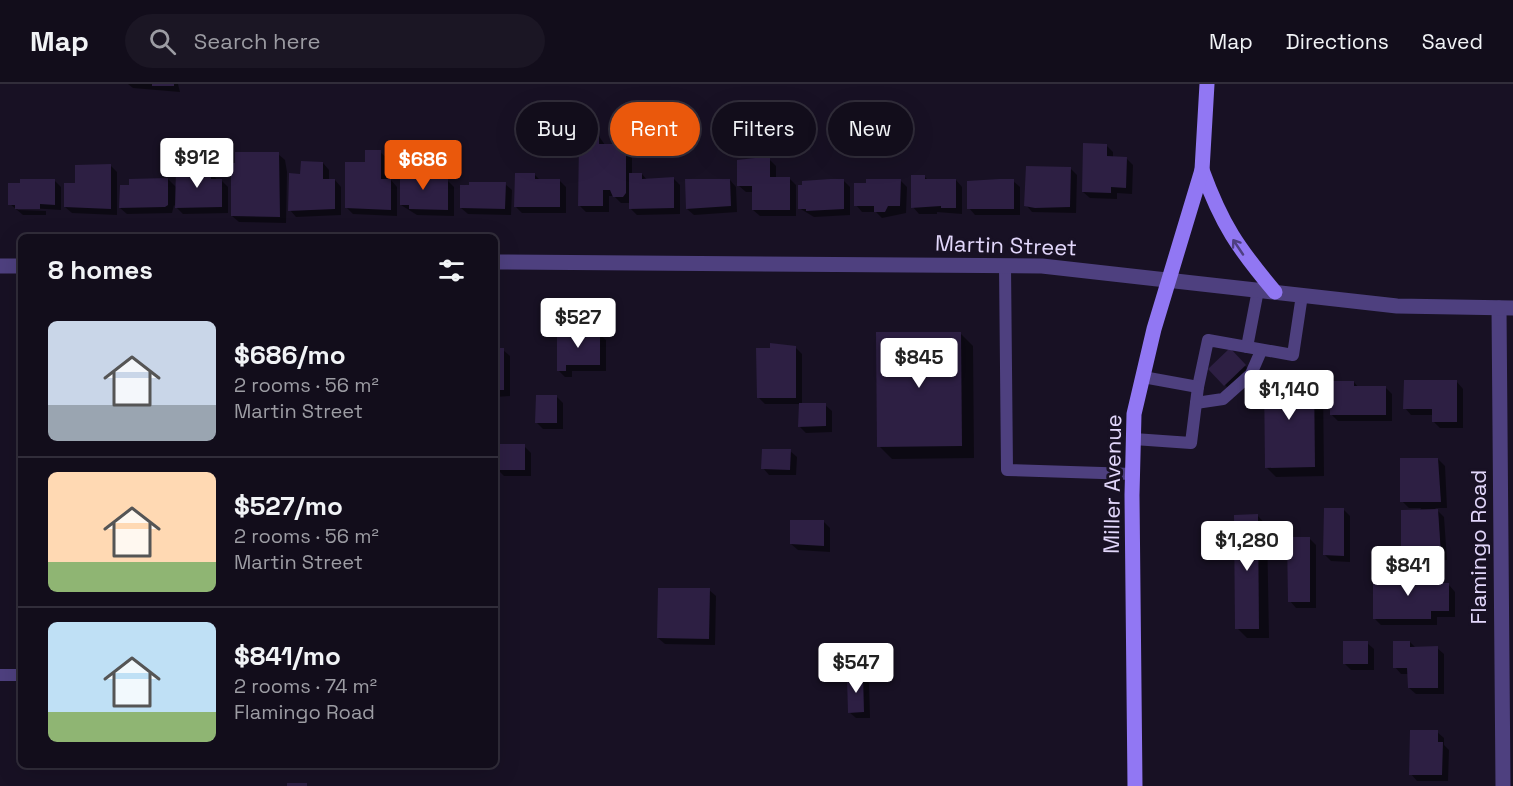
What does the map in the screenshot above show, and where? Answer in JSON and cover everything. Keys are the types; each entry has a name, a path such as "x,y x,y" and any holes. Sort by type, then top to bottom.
{"main road":[{"name":"Miller Avenue","path":"1135,786 1134,414 1202,170 1208,84"},
{"path":"1202,170 1217,213 1236,244 1275,292"}],"street":[{"name":"Martin Street","path":"498,262 1042,266 1397,306 1506,308"},
{"path":"0,266 18,266"},
{"name":"Flamingo Road","path":"1503,786 1506,308"}],"lane":[{"path":"1005,266 1007,470 1133,474"},
{"path":"1247,347 1258,290"},
{"path":"1134,439 1191,443 1198,387 1208,340 1293,355 1302,295"},
{"path":"1196,403 1223,399 1251,374 1261,351"},
{"path":"1143,377 1198,387"},
{"path":"0,675 18,675"}],"building":[{"path":"152,84 174,84 174,86 152,86"},
{"path":"599,133 599,144 610,144 610,156 626,156 626,193 623,197 613,197 610,190 603,190 603,206 578,206 579,156 598,156"},
{"path":"1083,143 1107,144 1107,156 1127,157 1126,188 1111,187 1111,193 1082,192"},
{"path":"365,150 381,150 381,179 391,179 391,210 345,208 345,162 365,162"},
{"path":"235,152 279,152 280,217 231,216 231,163 235,163"},
{"path":"770,158 770,177 790,177 790,210 752,210 752,186 737,186 737,160"},
{"path":"301,161 323,162 323,179 335,179 335,209 288,211 289,173 300,174"},
{"path":"111,164 111,209 64,207 64,183 75,183 75,165"},
{"path":"1026,166 1071,167 1070,207 1024,206"},
{"path":"176,168 211,169 211,179 222,179 222,207 175,208"},
{"path":"400,169 428,169 428,179 448,179 448,210 409,209 409,205 400,205"},
{"path":"515,173 535,173 535,179 560,179 560,207 514,207"},
{"path":"629,173 642,173 642,179 674,177 674,208 629,209"},
{"path":"911,175 925,175 925,179 956,179 956,208 941,208 941,206 911,208"},
{"path":"168,178 168,205 165,207 119,208 120,185 129,185 129,179"},
{"path":"20,179 55,179 55,205 40,204 40,209 15,209 15,205 8,205 8,183 20,183"},
{"path":"685,179 730,179 731,206 686,209"},
{"path":"844,179 844,209 806,211 806,209 798,209 798,185 802,185 802,181"},
{"path":"866,179 901,179 900,206 888,206 885,212 874,212 874,206 854,206 854,183 866,183"},
{"path":"1014,179 1014,209 967,209 967,181"},
{"path":"469,182 506,182 505,209 460,208 460,185 469,185"},
{"path":"557,332 600,332 600,365 566,365 566,371 557,371"},
{"path":"876,332 961,332 962,446 877,447"},
{"path":"770,343 796,346 796,398 757,398 756,348 770,348"},
{"path":"498,348 504,348 504,390 498,390"},
{"path":"1230,348 1246,365 1224,386 1208,369"},
{"path":"1264,374 1314,374 1315,467 1265,468"},
{"path":"1404,380 1457,380 1457,422 1432,422 1432,409 1403,409"},
{"path":"1330,381 1354,381 1354,386 1386,386 1386,415 1330,415"},
{"path":"536,395 557,395 557,423 535,423"},
{"path":"799,403 826,403 826,426 798,427"},
{"path":"498,444 525,444 525,470 498,470"},
{"path":"762,449 791,449 790,470 761,469"},
{"path":"1400,458 1438,458 1441,502 1400,502"},
{"path":"1324,508 1344,508 1344,556 1323,555"},
{"path":"1438,509 1441,554 1401,555 1401,510"},
{"path":"1258,514 1259,629 1235,629 1234,515"},
{"path":"790,520 824,520 824,546 790,544"},
{"path":"1287,537 1310,537 1310,602 1288,602"},
{"path":"1373,575 1431,575 1431,583 1449,583 1449,611 1431,611 1431,619 1373,619"},
{"path":"658,588 710,588 709,639 657,638"},
{"path":"1343,641 1368,641 1368,664 1343,664"},
{"path":"1393,641 1410,641 1410,647 1438,646 1438,688 1408,688 1407,668 1393,668"},
{"path":"863,675 864,712 848,713 847,676"},
{"path":"1410,730 1438,730 1438,742 1443,742 1442,775 1409,775"},
{"path":"287,783 307,783 307,786 287,786"}]}
